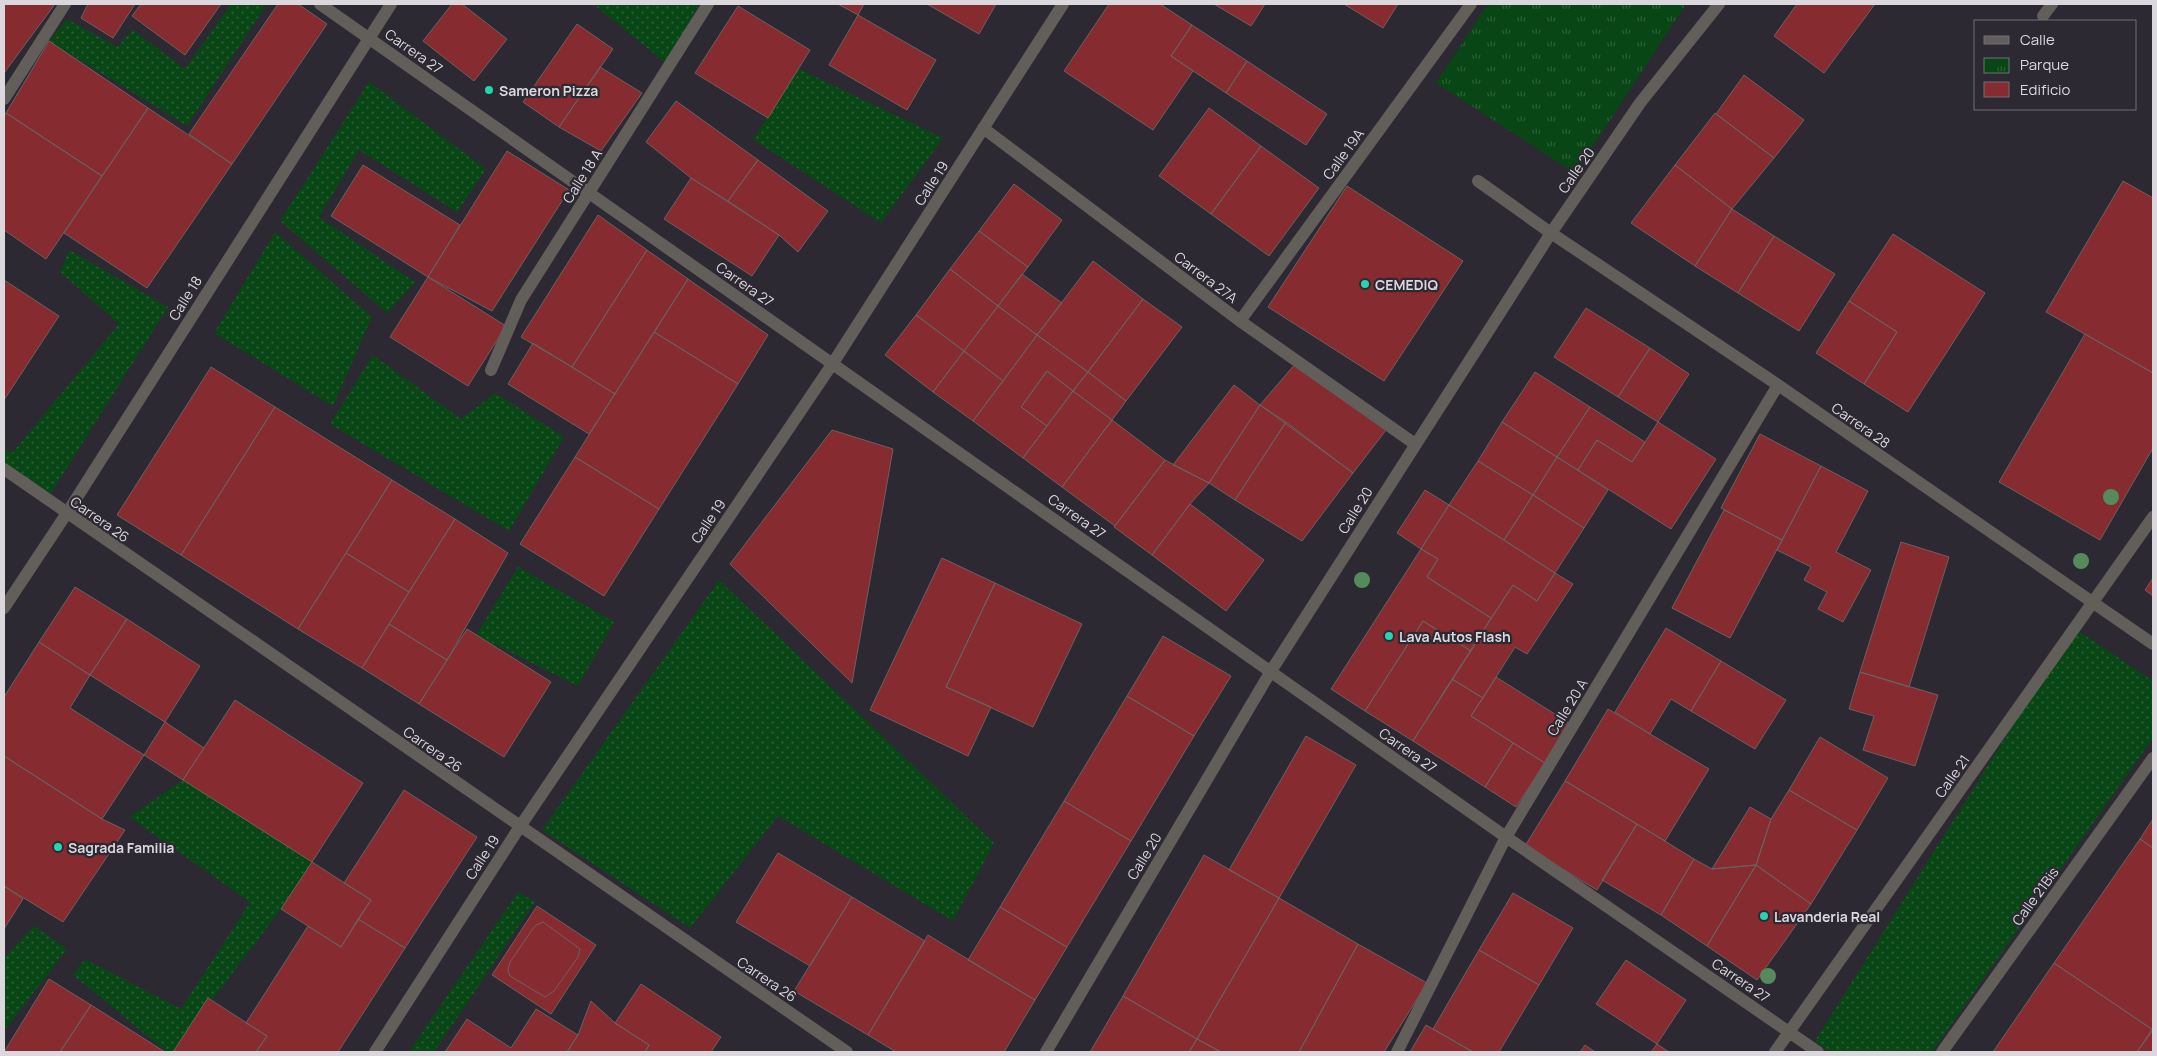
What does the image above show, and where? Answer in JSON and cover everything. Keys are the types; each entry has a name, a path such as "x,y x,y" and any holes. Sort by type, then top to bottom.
{"street":[{"path":"4,99 65,4"},
{"name":"Carrera 27","path":"320,4 1506,837 1818,1052"},
{"name":"Calle 18","path":"4,608 67,514 391,4"},
{"name":"Calle 18 A","path":"491,370 521,300 708,4"},
{"name":"Calle 19","path":"375,1052 519,828 833,363 1063,4"},
{"name":"Calle 19A","path":"1240,321 1471,4"},
{"name":"Calle 20","path":"1046,1052 1271,671 1415,444 1551,233 1640,103 1719,4"},
{"path":"2043,16 2052,4"},
{"name":"Carrera 27A","path":"983,128 1240,321 1415,444"},
{"name":"Carrera 28","path":"1478,181 1551,233 1778,386 2153,644"},
{"name":"Calle 20 A","path":"1397,1052 1506,837 1778,386"},
{"name":"Carrera 26","path":"4,469 519,828 847,1052"},
{"name":"Calle 21","path":"1775,1052 2153,517"},
{"name":"Calle 21Bis","path":"1942,1052 2153,758"}],"green space":[{"path":"231,4 267,4 187,126 49,41 67,19 117,47 133,30 185,69"},
{"path":"593,4 699,4 667,64"},
{"path":"1488,4 1686,4 1575,173 1436,83"},
{"path":"799,69 943,138 881,223 753,139"},
{"path":"369,82 486,169 457,212 359,150 319,217 415,282 387,313 280,221"},
{"path":"275,232 372,317 333,406 214,333"},
{"path":"69,250 168,307 46,501 4,474 4,448 12,453 119,324 60,272"},
{"path":"373,355 461,419 495,393 564,437 509,531 330,424"},
{"path":"518,567 614,622 578,686 476,635"},
{"path":"719,580 994,843 953,921 778,816 690,928 542,830"},
{"path":"2074,628 2153,681 2153,738 1932,1052 1830,1052 1815,1041"},
{"path":"183,780 312,862 281,909 173,1052 167,1052 73,975 85,959 181,1009 250,902 129,817"},
{"path":"518,892 535,902 434,1052 409,1052"},
{"path":"34,926 67,949 4,1031 4,958"}],"building":[{"path":"4,4 55,4 4,73"},
{"path":"88,4 135,4 113,38 81,18"},
{"path":"141,4 221,4 185,55 132,16"},
{"path":"278,4 298,4 327,24 232,164 189,134"},
{"path":"452,4 462,4 507,39 474,81 423,41"},
{"path":"838,4 864,4 858,15"},
{"path":"927,4 996,4 979,34"},
{"path":"1109,4 1160,4 1192,25 1171,56 1193,71 1153,130 1064,71"},
{"path":"1214,4 1265,4 1251,26"},
{"path":"1344,4 1398,4 1383,28"},
{"path":"1797,4 1875,4 1824,73 1774,36"},
{"path":"738,6 810,50 768,118 695,73"},
{"path":"858,15 936,60 907,110 829,65"},
{"path":"577,24 613,49 559,127 523,102"},
{"path":"1192,25 1247,61 1226,93 1171,56"},
{"path":"49,41 148,108 102,176 6,113"},
{"path":"1247,61 1327,114 1306,145 1226,93"},
{"path":"600,67 642,93 601,151 559,127"},
{"path":"1744,75 1804,120 1774,158 1716,114"},
{"path":"676,101 758,160 728,201 691,178 646,142"},
{"path":"148,108 232,164 147,288 64,233"},
{"path":"1209,108 1261,146 1211,214 1159,176"},
{"path":"6,113 102,176 46,259 4,230 4,117"},
{"path":"1715,113 1774,158 1732,209 1675,165"},
{"path":"1261,146 1319,188 1269,256 1211,214"},
{"path":"507,151 569,190 492,311 428,277"},
{"path":"758,160 828,211 798,252 779,235 728,201"},
{"path":"363,165 460,225 428,277 331,216"},
{"path":"1675,165 1732,209 1695,266 1631,223"},
{"path":"691,178 779,235 752,276 664,219"},
{"path":"2123,181 2153,198 2153,373 2046,312"},
{"path":"1014,184 1062,220 1028,267 979,231"},
{"name":"CEMEDIQ","path":"1347,186 1463,261 1384,381 1268,307"},
{"path":"1732,209 1774,236 1738,293 1695,266"},
{"path":"598,215 647,250 572,367 521,337"},
{"path":"979,231 1028,267 998,306 950,269"},
{"path":"1893,234 1985,293 1908,412 1864,384 1897,332 1849,301"},
{"path":"1774,236 1835,274 1799,331 1738,293"},
{"path":"647,250 688,279 615,394 572,367"},
{"path":"1093,261 1143,299 1088,372 1037,335"},
{"path":"950,269 998,306 964,351 916,315"},
{"path":"1022,274 1062,303 1037,335 998,306"},
{"path":"428,277 506,326 468,386 390,337"},
{"path":"688,279 768,335 738,384 654,332"},
{"path":"4,280 59,316 4,400"},
{"path":"1143,299 1182,327 1126,401 1088,372"},
{"path":"1849,301 1897,332 1864,384 1816,353"},
{"path":"998,306 1037,335 1003,381 964,351"},
{"path":"1586,308 1650,348 1618,397 1554,357"},
{"path":"916,315 964,351 933,392 885,355"},
{"path":"654,332 738,384 659,509 575,457"},
{"path":"2085,334 2153,373 2153,448 2100,540 1999,482"},
{"path":"1037,335 1088,372 1073,391 1047,371 1021,407 1047,426 1023,458 973,421"},
{"path":"533,343 615,394 589,434 508,384"},
{"path":"1650,348 1689,374 1658,422 1618,397"},
{"path":"964,351 1003,381 973,421 933,392"},
{"path":"1296,363 1386,430 1353,473 1260,405"},
{"path":"211,367 275,407 181,555 117,515"},
{"path":"1047,371 1073,391 1047,426 1021,407"},
{"path":"1088,372 1126,401 1112,420 1073,391"},
{"path":"1535,372 1590,407 1557,457 1502,422"},
{"path":"1234,385 1260,405 1209,483 1173,465"},
{"path":"1073,391 1112,420 1062,487 1023,458"},
{"path":"1260,405 1286,422 1235,500 1209,483"},
{"path":"275,407 392,480 298,629 181,555"},
{"path":"1590,407 1645,442 1632,462 1597,440 1578,470 1557,457"},
{"path":"1112,420 1165,460 1115,526 1062,487"},
{"path":"1286,422 1353,473 1302,541 1235,500"},
{"path":"1502,422 1557,457 1533,495 1478,461"},
{"path":"1658,422 1716,459 1671,529 1578,470 1597,440 1632,462"},
{"path":"832,430 893,449 852,683 730,564"},
{"path":"1760,434 1821,466 1782,540 1721,508"},
{"path":"575,457 659,509 604,596 520,544"},
{"path":"1557,457 1608,490 1584,528 1533,495"},
{"path":"1165,460 1209,483 1190,504 1152,555 1114,527"},
{"path":"1478,461 1533,495 1504,540 1449,505"},
{"path":"1821,466 1868,491 1836,552 1871,570 1843,622 1818,609 1827,592 1804,580 1811,567 1777,550"},
{"path":"392,480 455,519 409,592 346,553"},
{"path":"1425,490 1449,505 1421,549 1397,533"},
{"path":"1533,495 1584,528 1555,573 1504,540"},
{"path":"1190,504 1264,560 1226,611 1152,555"},
{"path":"1449,505 1555,573 1537,601 1513,585 1491,618 1427,577 1438,559 1421,549"},
{"path":"1724,510 1782,540 1730,638 1672,608"},
{"path":"455,519 508,553 447,660 389,624"},
{"path":"1901,542 1949,557 1909,687 1860,672"},
{"name":"Lava Autos Flash","path":"1421,549 1438,559 1427,577 1491,618 1471,651 1423,621 1365,711 1331,689"},
{"path":"346,553 409,592 362,668 298,629"},
{"path":"942,558 995,583 946,687 991,707 968,756 870,710"},
{"path":"1555,573 1573,584 1527,654 1515,647 1483,698 1452,679 1513,585 1537,601"},
{"path":"2153,578 2153,596 2145,590"},
{"path":"995,583 1082,624 1033,727 946,687"},
{"path":"75,587 127,619 90,675 39,642"},
{"path":"127,619 200,666 165,722 90,675"},
{"path":"1423,621 1471,651 1413,741 1365,711"},
{"path":"389,624 447,660 419,704 362,668"},
{"path":"1666,628 1721,661 1691,711 1671,699 1650,734 1615,712"},
{"path":"467,629 551,682 504,757 419,704"},
{"path":"1163,636 1231,676 1194,736 1127,696"},
{"path":"39,642 90,675 70,708 144,755 102,819 4,756 4,697"},
{"path":"1721,661 1786,700 1755,749 1691,711"},
{"path":"1860,672 1938,695 1915,766 1863,750 1874,716 1849,709"},
{"path":"1496,677 1569,723 1545,763 1471,716"},
{"path":"1452,679 1483,698 1471,716 1513,743 1485,787 1413,741"},
{"path":"1127,696 1194,736 1131,841 1064,801"},
{"path":"235,700 363,783 312,862 183,780"},
{"path":"1608,709 1709,769 1665,841 1565,781"},
{"path":"165,722 204,748 183,780 144,755"},
{"path":"1306,736 1356,765 1279,898 1229,870"},
{"path":"1820,737 1888,778 1857,830 1789,790"},
{"path":"1513,743 1545,763 1516,807 1485,787"},
{"name":"Sagrada Familia","path":"4,756 102,819 125,830 63,922 4,886"},
{"path":"1565,781 1637,824 1597,890 1525,846"},
{"path":"404,790 477,837 405,948 358,919 371,900 344,883"},
{"path":"1789,790 1857,830 1811,904 1756,865 1771,819"},
{"path":"1064,801 1131,841 1067,947 1000,907"},
{"path":"1750,807 1771,819 1756,865 1712,869"},
{"path":"2153,819 2153,848 2140,839"},
{"path":"1637,824 1694,859 1661,915 1602,880"},
{"path":"2140,839 2153,848 2153,1030 2054,963"},
{"path":"778,853 852,897 810,966 736,922"},
{"path":"1204,855 1279,898 1197,1039 1123,996"},
{"path":"1694,859 1712,869 1756,865 1707,946 1661,915"},
{"path":"312,862 371,900 341,947 281,909"},
{"name":"Lavanderia Real","path":"1756,865 1811,904 1757,980 1707,946"},
{"path":"4,886 23,899 4,929"},
{"path":"1513,893 1573,928 1539,985 1479,950"},
{"path":"852,897 925,941 868,1035 794,991"},
{"path":"1279,898 1358,944 1299,1052 1221,1052 1197,1039"},
{"path":"537,906 596,945 551,1014 492,975"},
{"path":"1000,907 1067,947 1035,1000 968,960"},
{"path":"358,919 405,948 338,1052 256,1052 267,1036 246,1023 308,926 341,947"},
{"path":"543,922 580,949 578,957 554,991 545,997 510,976 508,971 510,962 532,930 536,925"},
{"path":"928,935 1035,1000 1004,1052 896,1052 868,1035"},
{"path":"1358,944 1427,983 1384,1052 1299,1052"},
{"path":"1479,950 1539,985 1499,1052 1473,1052 1433,1029"},
{"path":"1626,960 1686,1000 1657,1044 1596,1004"},
{"path":"2054,963 2153,1030 2137,1052 1993,1052"},
{"path":"49,979 91,1005 60,1052 4,1052"},
{"path":"641,984 721,1037 711,1052 645,1052 649,1045 615,1023"},
{"path":"1123,996 1197,1039 1189,1052 1090,1052"},
{"path":"208,998 267,1036 256,1052 173,1052"},
{"path":"591,1001 615,1023 649,1045 645,1052 567,1052 578,1035"},
{"path":"91,1005 165,1052 60,1052"},
{"path":"536,1009 578,1035 567,1052 445,1052 467,1019 511,1048"},
{"path":"1426,1025 1433,1029 1473,1052 1410,1052"},
{"path":"2153,1028 2153,1052 2137,1052"},
{"path":"1197,1039 1221,1052 1189,1052"},
{"path":"1657,1044 1669,1052 1651,1052"},
{"path":"1585,1045 1595,1052 1580,1052"}],"place":[{"name":"Sameron Pizza","path":"489,90"},
{"name":"CEMEDIQ","path":"1365,284"},
{"name":"Lava Autos Flash","path":"1389,636"},
{"name":"Sagrada Familia","path":"58,847"},
{"name":"Lavanderia Real","path":"1764,916"}]}
